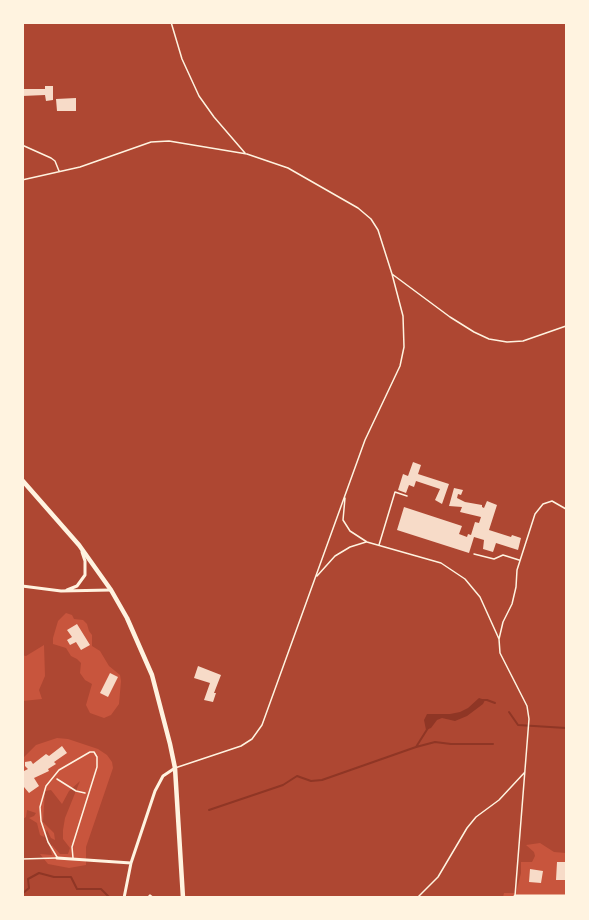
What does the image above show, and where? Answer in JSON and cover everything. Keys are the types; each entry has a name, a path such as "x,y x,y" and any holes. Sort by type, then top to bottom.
{"main road":[{"path":"22,480 79,545 111,590 132,628 152,675 175,768 183,897"}],"street":[{"path":"61,591 77,586 85,575 85,561 79,545"},
{"path":"22,586 61,591 111,590"},
{"path":"124,897 131,863 155,792 164,776 175,768"},
{"path":"57,858 131,863"},
{"path":"515,897 567,896"}],"lane":[{"path":"171,22 182,59 199,96 246,154"},
{"path":"22,180 80,167 151,142 169,141 246,154 288,168 358,208 371,219 378,230 403,316 404,347 400,366 364,440 262,725 252,739 241,746 175,768"},
{"path":"22,146 51,158 60,172"},
{"path":"392,274 450,317 489,339 507,342 523,341 567,326"},
{"path":"379,545 395,492 407,496"},
{"path":"345,494 344,520 350,531 367,542 441,563 465,579 480,597 499,639"},
{"path":"515,897 529,719 527,706 500,653 499,639 503,622 512,604 520,561 535,514 543,504 552,501 567,509"},
{"path":"315,577 335,556 350,547 367,542"},
{"path":"474,554 494,560 503,555 520,561"},
{"path":"22,859 57,858 48,842 41,821 40,807 46,786 59,770 90,752 94,752 97,754 97,767 72,847 73,858"},
{"path":"417,897 438,877 466,828 476,817 499,800 525,771"}],"path":[{"path":"59,779 76,791 88,795"},
{"path":"147,897 150,895 154,897"},
{"path":"164,897 171,897"}],"shaded area":[{"path":"23,23 566,23 566,853 554,852 540,843 526,845 535,856 532,862 521,862 516,893 504,893 503,897 23,897 23,819 26,817 27,810 36,813 29,818 37,823 40,835 44,837 47,830 51,838 55,840 54,833 43,822 45,791 51,790 62,804 69,791 80,781 65,818 63,830 63,839 70,848 68,854 60,854 52,845 50,848 52,855 40,854 48,864 69,868 86,865 86,847 113,768 107,755 98,749 68,739 57,738 36,745 23,758 23,701 42,699 39,690 45,676 44,645 26,656 22,655","holes":["66,613 72,615 74,619 83,620 87,624 92,635 92,646 100,651 109,666 120,675 119,704 111,715 104,718 90,713 86,705 92,684 80,673 81,663 71,656 66,648 53,644 58,621"]},
{"path":"479,698 485,700 483,704 467,716 455,721 442,718 426,730 424,720 427,714 460,712"}],"building":[{"path":"45,86 53,86 53,100 46,101 45,95 22,96 22,89 45,89"},
{"path":"76,98 76,111 57,111 56,99"},
{"path":"413,462 421,465 418,474 449,484 442,504 435,500 440,489 416,481 414,487 409,485 406,493 398,490 403,474 408,476"},
{"path":"454,488 463,490 457,498 465,502 482,505 484,508 487,501 497,505 489,530 521,538 518,550 496,543 493,552 483,549 484,540 474,537 469,553 397,530 404,507 462,526 459,534 467,537 468,534 471,535 475,522 479,523 481,517 460,512 462,507 449,506"},
{"path":"77,624 90,645 81,650 76,642 70,645 67,640 72,637 67,630"},
{"path":"198,666 221,675 213,702 204,700 210,683 194,678"},
{"path":"110,673 118,677 108,697 100,693"},
{"path":"62,746 67,753 54,762 56,764 48,769 49,771 34,778 39,786 29,793 24,787 22,788 22,772 28,769 25,762 31,761 33,764"},
{"path":"557,862 566,862 566,880 556,880"},
{"path":"530,869 543,871 541,883 529,882"}],"waterway":[{"path":"483,700 495,703"},
{"path":"509,712 518,725 566,728"},
{"path":"209,810 283,785 297,776 311,781 322,780 416,747 428,728"},
{"path":"416,747 435,742 493,744"},
{"path":"22,894 29,888 28,879 39,873 54,877 71,877 77,889 101,889 110,898"}]}
